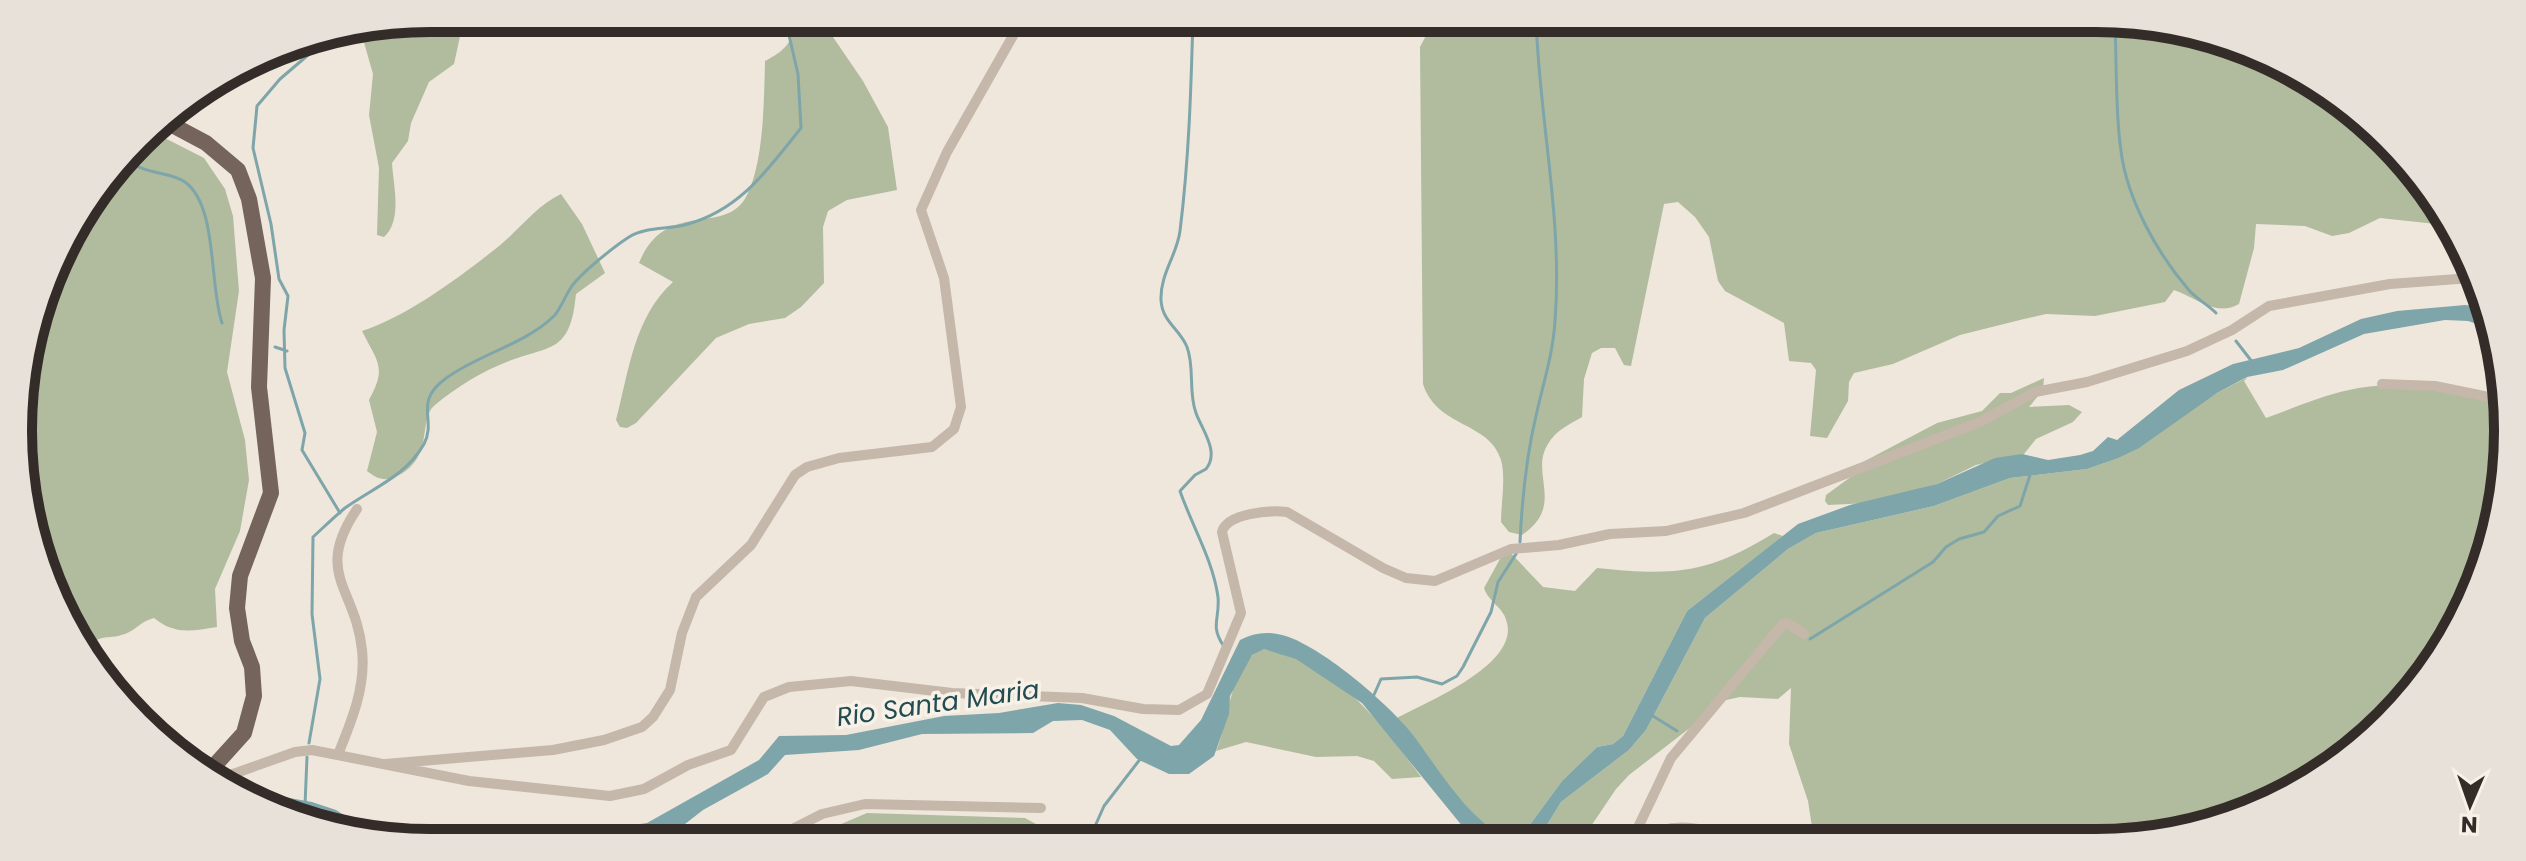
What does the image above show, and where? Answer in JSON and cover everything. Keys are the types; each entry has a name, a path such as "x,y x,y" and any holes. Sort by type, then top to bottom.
{"main road":[{"path":"174,126 206,143 238,170 249,199 263,278 259,387 271,493 240,576 237,608 242,641 252,667 254,696 244,733 215,766"}],"street":[{"path":"381,765 553,750 604,740 642,727 653,717 670,690 682,633 696,597 751,545 795,475 819,462 932,447 946,439 958,420 961,407 957,361 944,278 921,210 947,152 1015,32"},
{"path":"230,775 295,752 339,752 381,765 503,787 594,795 622,794 644,789 688,765 731,750 769,692 836,682 966,694 1071,697 1143,709 1179,710 1207,694 1241,613 1222,532 1230,521 1272,511 1287,512 1383,568 1406,578 1435,581 1511,549 1559,545 1610,534 1666,531 1744,513 1980,422 2035,392 2087,382 2187,351 2232,330 2269,306 2390,284 2464,279"},
{"path":"2382,384 2435,386 2493,398"},
{"path":"339,752 356,710 363,663 359,632 338,574 337,556 342,531 357,509"},
{"path":"1638,829 1679,747 1783,624 1787,623 1804,634"},
{"path":"793,829 822,814 865,804 1041,808"},
{"path":"1671,829 1697,829"}],"green space":[{"path":"461,32 454,64 429,82 411,123 408,141 392,163 395,212 390,230 384,237 377,235 379,168 369,115 373,74 363,38 404,33"},
{"path":"830,32 863,81 888,127 897,190 847,200 828,211 823,227 824,283 801,307 785,318 749,324 716,338 636,423 627,428 620,427 616,420 641,328 649,311 673,282 639,263 651,243 664,231 680,224 725,214 737,208 747,195 760,148 765,61 787,44 793,33"},
{"path":"1428,32 2096,32 2148,35 2199,46 2248,62 2317,99 2377,149 2412,188 2436,224 2380,218 2349,233 2332,236 2305,226 2256,224 2254,248 2239,304 2214,307 2174,290 2165,302 2095,316 2046,314 1960,335 1893,364 1854,373 1849,382 1848,401 1827,438 1810,436 1816,370 1811,363 1789,361 1784,323 1725,291 1718,281 1709,237 1695,217 1678,202 1664,204 1631,366 1624,365 1615,348 1601,348 1592,353 1584,379 1582,417 1559,432 1548,444 1543,455 1545,501 1542,512 1535,524 1522,535 1509,532 1501,522 1503,475 1495,447 1475,430 1439,409 1423,384 1420,47"},
{"path":"162,137 204,158 225,189 233,216 239,291 227,372 245,440 249,480 240,531 215,589 217,627 176,629 154,618 125,634 93,643 73,607 46,534 33,457 35,378 53,302 85,231 114,188"},
{"path":"561,194 582,224 605,273 576,294 566,334 551,347 479,375 435,405 427,420 421,450 408,469 387,479 367,471 377,432 369,400 379,372 376,358 362,331 396,317 448,285"},
{"path":"2248,377 2244,381 2266,418 2307,402 2366,387 2427,387 2468,395 2493,404 2491,483 2473,559 2453,607 2427,652 2395,693 2358,730 2317,762 2248,799 2199,815 2148,826 2096,829 1812,829 1808,801 1789,744 1791,688 1778,699 1740,697 1726,700 1629,775 1589,829 1544,829 1561,802 1629,750 1646,730 1705,618 1788,549 1816,533 1934,506 2010,478 2087,469 2116,459 2217,393"},
{"path":"2044,378 2043,390 2029,407 2069,405 2082,412 2073,422 2036,439 2024,454 1976,465 1937,484 1870,503 1828,505 1825,501 1826,495 1852,476 1863,462 1937,423 1982,411 2000,393 2011,393"},
{"path":"1774,533 1783,536 1687,611 1623,736 1613,744 1597,747 1562,781 1527,829 1492,829 1482,822 1451,788 1397,718 1467,680 1499,653 1507,638 1507,623 1484,588 1506,548 1543,587 1575,591 1597,568 1648,572 1690,569 1750,547"},
{"path":"1264,649 1289,655 1334,680 1373,716 1421,777 1392,779 1374,761 1357,756 1316,757 1246,742 1216,751 1237,678 1253,655"},
{"path":"867,813 1025,818 1045,829 830,829"}],"water":[{"path":"2474,306 2479,325 2445,320 2364,334 2283,370 2247,377 2217,393 2139,448 2116,459 2087,469 2010,478 1934,506 1816,533 1788,549 1705,618 1646,730 1629,750 1561,802 1544,829 1527,829 1562,781 1597,747 1613,744 1623,736 1687,611 1798,524 1850,505 1937,484 1995,458 2022,454 2048,460 2093,451 2108,437 2117,440 2179,390 2233,364 2299,348 2361,319 2397,311"},
{"path":"1271,633 1315,650 1371,692 1402,722 1458,796 1494,829 1465,829 1362,703 1296,659 1264,649 1252,655 1230,696 1229,714 1214,756 1189,774 1169,774 1137,759 1110,730 1082,720 1053,721 1033,733 922,734 859,750 785,755 768,774 703,810 679,829 605,829 647,823 759,760 779,736 846,735 944,716 999,713 1058,703 1081,705 1114,716 1171,746 1179,745 1201,720 1240,640 1255,634"},
{"path":"277,798 312,802 336,810 354,821"}],"waterway":[{"path":"309,743 320,679 312,614 313,537 345,508 398,473 417,455 427,435 430,396 445,379 543,325 555,315 581,276 629,237 707,217 752,186 801,128 798,74 788,32"},
{"path":"1192,32 1183,204 1178,240 1163,282 1161,300 1164,314 1187,347 1194,405 1211,448 1206,469 1195,475 1180,491 1215,583 1218,597 1216,627 1223,645"},
{"path":"1520,542 1530,447 1554,333 1557,283 1537,32"},
{"path":"2115,33 2119,136 2130,188 2145,224 2176,275 2216,313"},
{"path":"315,49 280,79 257,106 253,148 271,224 279,279 288,296 284,330 285,368 305,433 302,450 340,513"},
{"path":"134,165 180,179 196,193 208,227 222,323"},
{"path":"2236,341 2253,363"},
{"path":"275,347 287,351"},
{"path":"1810,639 1933,562 1946,547 1959,539 1984,532 1998,516 2020,506 2031,472"},
{"path":"1373,697 1381,679 1417,677 1442,684 1457,676 1491,612 1498,582 1516,554"},
{"path":"1653,716 1677,731"},
{"path":"305,805 307,757"},
{"path":"1094,829 1104,806 1141,758"}],"water label":[{"name":"Rio Santa Maria","path":"938,703"}]}
